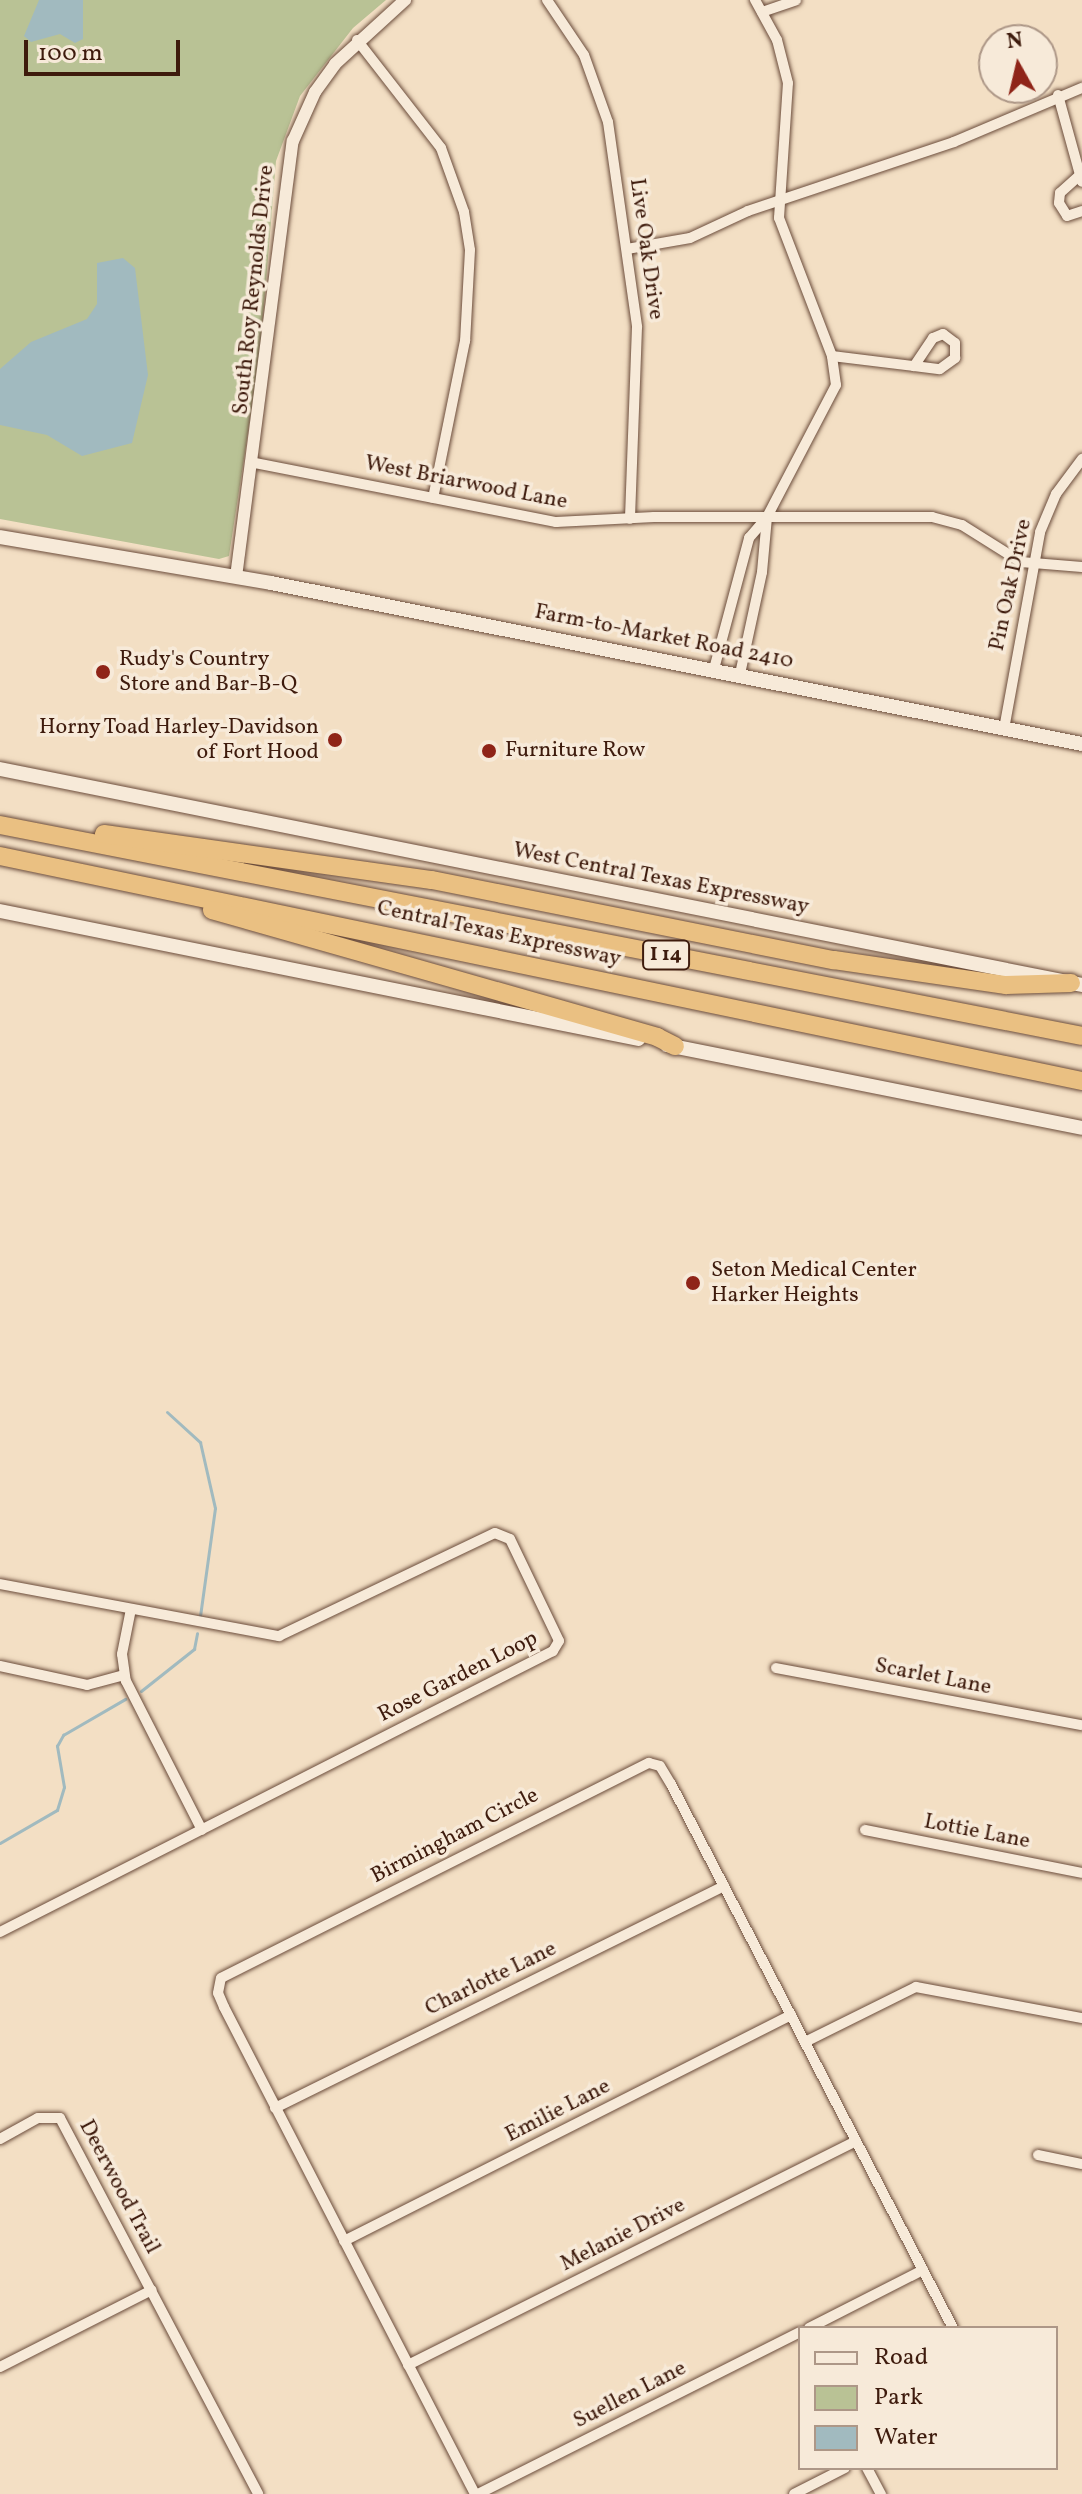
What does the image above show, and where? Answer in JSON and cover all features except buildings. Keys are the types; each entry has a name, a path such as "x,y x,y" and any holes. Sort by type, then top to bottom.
{"highway":[{"name":"Central Texas Expressway","path":"0,825 1082,1036"},
{"path":"60,837 101,834 432,880 942,977 1045,988 1077,984"},
{"name":"Central Texas Expressway","path":"0,856 1082,1081"},
{"path":"178,892 207,908 657,1037 675,1046"}],"main road":[{"name":"Farm-to-Market Road 2410","path":"0,537 236,577 740,674 1082,744"},
{"name":"West Central Texas Expressway","path":"0,769 1077,984"},
{"path":"0,911 1082,1128"}],"street":[{"name":"South Roy Reynolds Drive","path":"236,577 255,463 286,166 315,92 357,40 405,0"},
{"name":"Live Oak Drive","path":"547,0 584,55 602,101 627,249 638,363 629,451 630,519"},
{"path":"714,669 749,538 767,517 836,385 832,356 784,240 780,200 788,83 777,40 755,0"},
{"path":"762,12 796,0"},
{"path":"357,40 441,148 464,212 470,250 465,341 433,498"},
{"path":"1082,88 1058,95 1081,178 1060,193 1059,203 1067,216 1082,211"},
{"path":"627,249 690,238 780,200 954,142 1038,104"},
{"path":"832,356 914,366"},
{"name":"Pin Oak Drive","path":"1004,729 1033,565 1047,511 1082,459"},
{"name":"West Briarwood Lane","path":"255,463 556,522 932,517 962,525 1002,554 1033,565"},
{"path":"740,674 762,572 767,517"},
{"path":"1033,565 1082,567"},
{"name":"Rose Garden Loop","path":"0,1584 279,1636 495,1533 510,1539 558,1632 559,1647 0,1932"},
{"path":"131,1609 122,1654 124,1675 202,1830"},
{"path":"0,1666 87,1685 124,1675"},
{"name":"Scarlet Lane","path":"776,1668 1082,1725"},
{"name":"Birmingham Circle","path":"476,2494 224,2007 218,1993 221,1978 649,1763 660,1766 952,2326"},
{"name":"Lottie Lane","path":"865,1830 1082,1873"},
{"name":"Charlotte Lane","path":"275,2108 724,1886"},
{"path":"805,2042 916,1987 1082,2018"},
{"name":"Emilie Lane","path":"344,2241 791,2015"},
{"name":"Deerwood Trail","path":"0,2139 38,2118 60,2118 258,2494"},
{"name":"Melanie Drive","path":"408,2365 856,2141"},
{"path":"1038,2155 1082,2164"},
{"path":"813,2326 923,2270"},
{"name":"Deerwood Trail","path":"0,2367 152,2290"},
{"name":"Suellen Lane","path":"476,2494 798,2333"},
{"path":"794,2494 841,2470"},
{"path":"868,2470 881,2494"}],"green space":[{"path":"0,0 386,0 353,28 300,96 276,161 260,354 229,556 219,559 0,519"}],"water":[{"path":"39,0 83,0 83,39 75,43 60,34 31,42 24,36"},
{"path":"123,258 135,268 148,375 132,443 82,456 47,435 0,425 0,369 31,342 87,319 97,304 97,263"}],"waterway":[{"path":"167,1412 200,1442 215,1508 200,1616"},
{"path":"141,1691 194,1649 197,1633"},
{"path":"0,1843 57,1810 64,1787 57,1746 63,1735 125,1699"}],"place":[{"name":"Rudy's Country Store and Bar-B-Q","path":"103,672"},
{"name":"Horny Toad Harley-Davidson of Fort Hood","path":"335,740"},
{"name":"Furniture Row","path":"489,751"},
{"name":"Seton Medical Center Harker Heights","path":"693,1283"}]}
